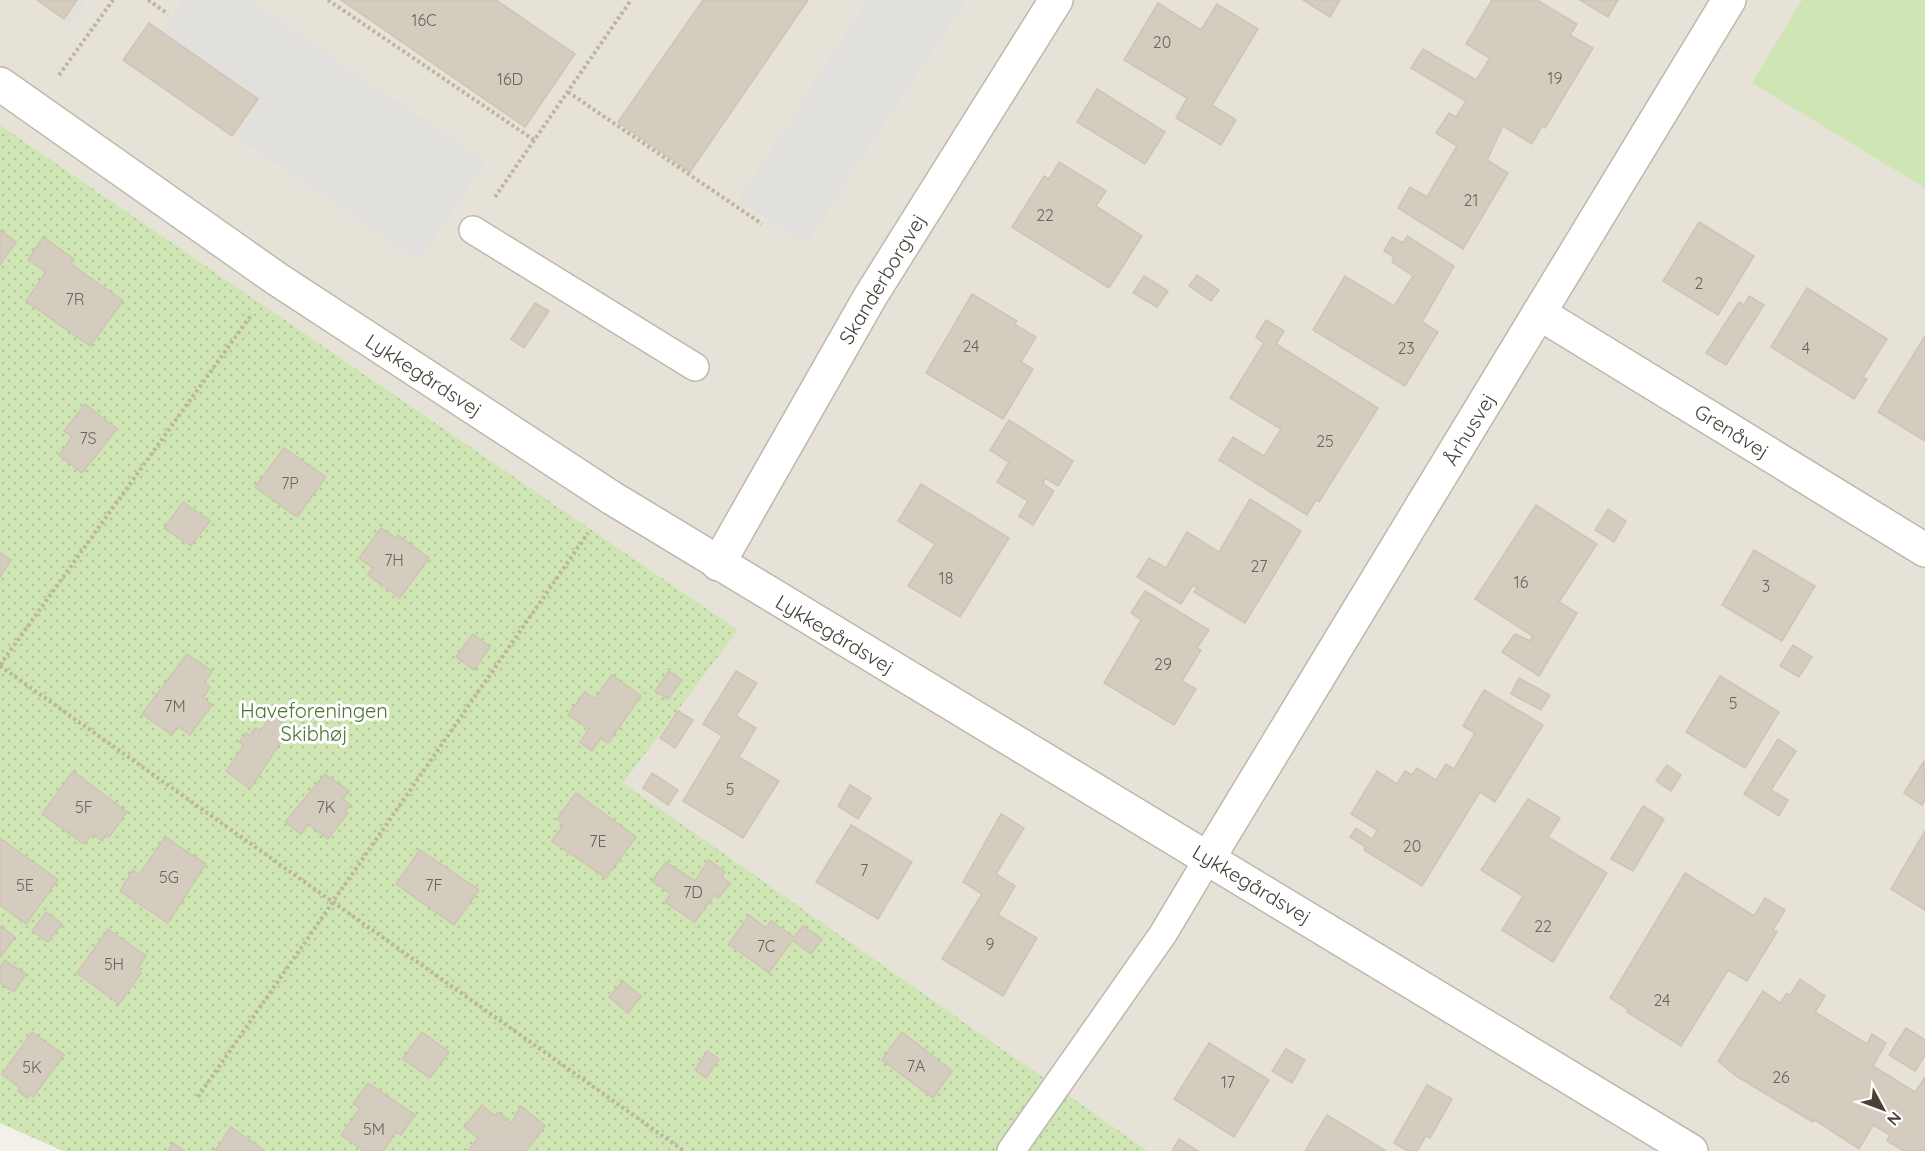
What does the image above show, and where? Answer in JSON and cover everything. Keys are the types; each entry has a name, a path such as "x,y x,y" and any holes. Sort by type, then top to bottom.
{"street":[{"name":"Skanderborgvej","path":"717,564 870,297 1056,0"},
{"name":"Århusvej","path":"1209,857 1728,0"},
{"name":"Lykkegårdsvej","path":"0,84 277,279 612,498 717,564 1209,857 1691,1151"},
{"name":"Grenåvej","path":"1539,313 1925,550"}],"lane":[{"path":"473,230 695,367"},
{"path":"1011,1151 1163,934 1209,857"}],"path":[{"path":"34,110 113,0"},
{"path":"148,0 168,14"},
{"path":"328,0 534,140"},
{"path":"473,230 631,0"},
{"path":"568,92 762,224"},
{"path":"277,279 0,665 684,1151"},
{"path":"198,1097 612,498"}],"shaded area":[{"path":"0,0 1925,0 1925,1151 1148,1151 622,783 738,630 0,125"},
{"path":"36,0 86,0 69,24"},
{"path":"183,0 250,0 487,162 418,261 136,69"},
{"path":"868,0 966,0 806,244 737,200"}],"green space":[{"path":"1802,0 1925,0 1925,188 1752,83"},
{"name":"Haveforeningen Skibhøj","path":"0,125 738,630 623,783 1148,1151 63,1151 0,1123"}],"building":[{"path":"37,0 77,0 64,19"},
{"path":"341,0 496,0 575,54 525,127"},
{"path":"703,0 808,0 690,172 618,122"},
{"path":"1303,0 1340,0 1330,17"},
{"path":"1492,0 1537,0 1577,24 1570,35 1593,48 1545,128 1542,126 1532,144 1503,126 1487,160 1508,173 1463,249 1398,208 1410,187 1427,197 1457,146 1436,133 1449,113 1456,117 1466,101 1411,68 1423,49 1476,80 1490,58 1466,44"},
{"path":"1580,0 1618,0 1608,17"},
{"path":"1158,3 1201,30 1217,4 1258,29 1212,105 1236,120 1221,145 1176,118 1187,98 1124,60"},
{"path":"149,23 258,99 232,136 123,60"},
{"path":"1097,89 1165,132 1145,164 1077,122"},
{"path":"1059,162 1106,191 1096,206 1142,236 1109,288 1012,227 1044,176 1049,179"},
{"path":"1699,222 1754,256 1718,315 1663,281"},
{"path":"0,230 16,242 0,265"},
{"path":"1407,236 1454,266 1422,322 1438,332 1405,386 1313,330 1345,276 1394,306 1413,276 1392,262 1394,257 1384,251 1392,237 1403,243"},
{"path":"43,237 74,259 71,264 123,301 90,346 26,301 46,272 28,260"},
{"path":"1197,275 1219,290 1211,301 1189,286"},
{"path":"1144,276 1168,291 1157,307 1133,293"},
{"path":"1807,288 1887,339 1863,377 1867,379 1854,399 1771,347"},
{"path":"972,294 1017,321 1014,324 1036,337 1021,362 1033,369 1003,419 926,373"},
{"path":"1749,296 1764,305 1726,365 1706,353 1739,302 1744,305"},
{"path":"535,303 549,311 524,348 511,339"},
{"path":"1266,320 1284,331 1276,344 1378,408 1319,502 1316,500 1307,515 1219,460 1233,437 1264,456 1281,429 1230,398 1264,343 1256,337"},
{"path":"1925,336 1925,441 1878,412"},
{"path":"85,404 117,429 82,473 59,455 72,437 64,431"},
{"path":"1009,420 1073,461 1058,486 1045,478 1043,484 1054,491 1033,525 1019,516 1028,501 997,482 1009,462 990,450"},
{"path":"284,448 326,477 297,517 255,487"},
{"path":"921,484 1009,538 960,617 908,586 935,544 898,521"},
{"path":"1250,499 1301,531 1245,623 1194,592 1197,588 1193,585 1181,604 1137,577 1149,558 1166,568 1187,532 1219,552"},
{"path":"183,502 210,521 191,546 164,528"},
{"path":"1536,505 1597,544 1559,602 1577,613 1539,676 1502,652 1515,634 1530,641 1533,636 1475,599"},
{"path":"1608,509 1626,521 1614,542 1595,530"},
{"path":"381,528 396,538 398,535 429,558 400,598 368,575 373,568 359,558"},
{"path":"1754,550 1815,586 1782,641 1722,605"},
{"path":"0,553 11,560 0,577"},
{"path":"1145,591 1209,630 1197,648 1201,650 1182,681 1196,689 1174,725 1104,683 1141,620 1131,613"},
{"path":"473,634 490,647 474,670 456,657"},
{"path":"1793,645 1812,657 1799,677 1780,666"},
{"path":"187,654 212,671 205,683 210,687 203,698 212,705 190,735 178,726 172,735 142,714"},
{"path":"669,671 682,680 668,699 655,691"},
{"path":"736,671 757,683 736,716 756,728 739,757 779,781 743,838 683,801 722,736 703,724"},
{"path":"612,675 641,696 608,743 601,738 592,751 580,742 589,729 568,715 585,692 595,699"},
{"path":"1720,676 1779,712 1745,768 1686,732"},
{"path":"1519,678 1550,695 1541,710 1511,694"},
{"path":"1484,690 1543,725 1495,802 1480,792 1422,886 1364,850 1366,847 1350,837 1356,828 1372,839 1377,830 1351,814 1377,771 1397,784 1405,771 1412,775 1417,768 1436,780 1446,764 1454,769 1475,733 1463,726"},
{"path":"678,711 693,720 675,748 660,738"},
{"path":"272,715 290,728 250,789 226,771 244,745 239,742 246,733 250,736 255,728 260,731"},
{"path":"1778,739 1796,751 1771,790 1788,800 1779,816 1744,794"},
{"path":"1924,761 1925,801 1922,805 1904,793"},
{"path":"1667,765 1681,775 1671,791 1656,781"},
{"path":"73,771 127,812 109,837 106,834 102,841 92,834 84,844 42,814"},
{"path":"652,773 678,790 668,805 643,788"},
{"path":"325,774 349,791 343,799 351,805 345,811 348,813 328,839 308,824 301,834 285,822"},
{"path":"850,785 871,798 858,819 838,806"},
{"path":"576,793 636,837 606,878 552,841 564,824 557,819"},
{"path":"1528,799 1560,818 1548,837 1607,873 1553,962 1502,930 1523,896 1481,870"},
{"path":"1643,806 1664,819 1633,871 1611,859"},
{"path":"1001,814 1024,828 996,874 1015,886 998,915 1037,938 1003,996 942,959 982,894 963,882"},
{"path":"851,825 912,862 878,919 816,882"},
{"path":"1925,831 1925,910 1891,889"},
{"path":"165,837 206,864 168,923 120,891 133,870 139,875"},
{"path":"0,838 58,880 26,924 0,905"},
{"path":"420,850 479,890 454,925 396,884"},
{"path":"709,860 725,872 722,877 730,883 719,898 714,895 695,922 665,902 671,894 652,881 666,862 695,881"},
{"path":"1685,873 1754,916 1765,898 1785,910 1773,930 1777,932 1747,981 1728,970 1681,1046 1627,1012 1629,1010 1610,998"},
{"path":"46,912 62,924 48,942 32,931"},
{"path":"749,915 766,928 771,921 794,937 803,926 822,939 811,954 792,940 769,973 729,944"},
{"path":"0,926 15,937 0,958"},
{"path":"108,929 146,956 137,969 141,973 119,1004 77,973"},
{"path":"4,960 26,974 14,992 0,983 0,967"},
{"path":"1800,979 1825,996 1815,1012 1867,1044 1872,1034 1886,1043 1873,1066 1915,1092 1925,1077 1925,1151 1904,1151 1887,1141 1890,1135 1873,1125 1859,1149 1815,1120 1813,1122 1736,1076 1718,1061 1763,991 1780,1003 1787,993 1790,995"},
{"path":"623,981 641,996 628,1013 609,997"},
{"path":"1906,1028 1925,1040 1925,1056 1915,1071 1889,1055"},
{"path":"32,1032 64,1055 33,1097 30,1095 27,1098 18,1091 20,1088 2,1074"},
{"path":"422,1032 449,1052 430,1078 403,1059"},
{"path":"902,1032 952,1071 933,1098 882,1060"},
{"path":"1209,1043 1269,1080 1234,1137 1174,1099"},
{"path":"1286,1049 1305,1060 1292,1083 1272,1071"},
{"path":"707,1051 719,1059 706,1078 695,1070"},
{"path":"368,1083 415,1115 401,1135 396,1132 383,1151 364,1151 341,1135 360,1108 353,1104"},
{"path":"1427,1085 1452,1099 1430,1138 1426,1136 1417,1151 1408,1151 1394,1143"},
{"path":"482,1105 495,1116 498,1112 511,1123 521,1106 545,1126 526,1151 468,1151 478,1138 464,1127"},
{"path":"1327,1115 1386,1151 1305,1151"},
{"path":"231,1127 265,1151 215,1151"},
{"path":"1179,1139 1198,1151 1172,1151"},
{"path":"173,1143 185,1151 168,1151"}]}
